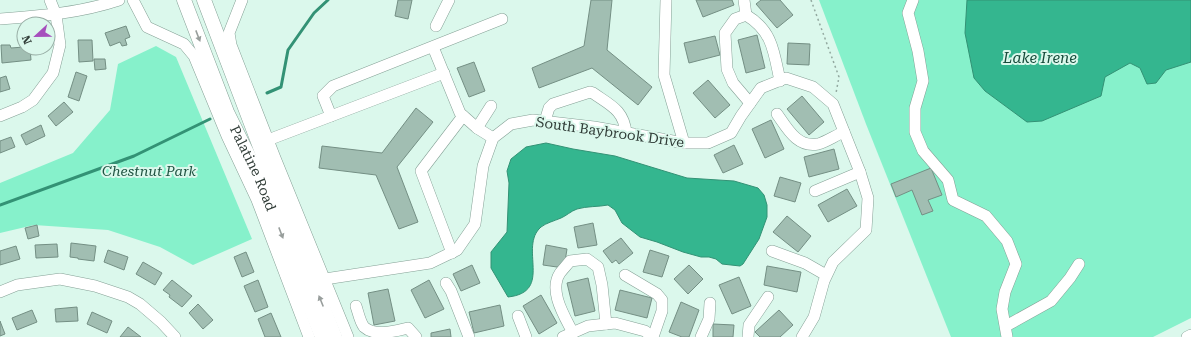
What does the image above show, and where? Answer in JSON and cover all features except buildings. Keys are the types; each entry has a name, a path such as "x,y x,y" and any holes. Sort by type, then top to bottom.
{"main road":[{"name":"Palatine Road","path":"184,0 227,112 258,175 322,337"},
{"name":"Palatine Road","path":"204,0 268,168 335,337"}],"street":[{"path":"0,116 22,107 33,100 54,73 60,45 56,15 50,0"},
{"path":"0,19 56,15 102,6 119,0"},
{"path":"133,0 147,27 184,44 194,56 227,136 257,200 309,337"},
{"name":"Palatine Road","path":"242,0 229,33 231,45 348,337"},
{"path":"436,26 449,0"},
{"path":"666,0 664,75 684,143"},
{"path":"744,0 746,15"},
{"path":"913,0 908,13 918,51 923,81 915,108 915,132 923,152 948,180 953,200 986,216 1007,242 1016,264 1005,292 1002,308 1007,332 1052,301 1079,264"},
{"path":"750,103 734,83 727,69 725,33 735,19 746,15 753,18 768,34 773,48 780,81"},
{"path":"331,116 323,96 333,86 502,19"},
{"path":"325,279 430,263 457,250 476,224 484,166 492,138 477,128 460,113 433,46"},
{"path":"268,140 444,73"},
{"name":"South Baybrook Drive","path":"492,138 511,124 533,120 594,127 684,143 708,143 731,133 761,88 786,78 813,87 832,104 860,172 868,198 866,230 833,262 826,275 814,317 802,337"},
{"path":"545,121 549,108 554,104 590,92 619,113 625,123 626,133"},
{"path":"477,128 491,106"},
{"path":"777,114 795,139 806,143 817,144 844,132"},
{"path":"452,253 421,171 463,116"},
{"path":"815,191 860,172"},
{"path":"772,251 805,263 826,275"},
{"path":"606,324 602,285 598,267 587,259 570,262 559,274 556,285 558,299 568,335 588,326 606,324 615,323 645,331 653,337 662,311 662,300 657,294 625,275"},
{"path":"0,292 17,285 60,279 95,286 128,297 140,304 161,322 175,337"},
{"path":"446,283 451,291 469,337"},
{"path":"748,337 749,325 768,297"},
{"path":"701,337 709,319 710,303"},
{"path":"356,306 364,327 374,333 390,332 408,328 416,337"},
{"path":"518,316 526,337"},
{"path":"1187,337 1191,335"}],"path":[{"path":"811,0 840,77 832,104"}],"green space":[{"path":"819,0 1191,0 1191,318 1153,337 951,337 866,124"},
{"name":"Chestnut Park","path":"156,46 176,57 252,239 193,265 160,247 108,230 34,225 0,233 0,183 73,153 110,110 118,64"}],"water":[{"name":"Lake Irene","path":"967,0 1191,0 1191,62 1166,70 1156,83 1147,84 1140,68 1130,63 1105,77 1101,96 1042,121 1027,122 985,91 974,78 965,33"},
{"path":"546,143 615,156 687,178 734,181 758,188 764,195 767,205 767,217 759,239 743,264 740,266 722,264 716,259 683,252 640,237 622,223 615,210 608,205 581,208 541,227 535,236 533,246 533,278 529,287 522,293 508,297 491,268 491,252 507,232 509,183 507,171 511,159 526,147"}],"waterway":[{"path":"267,93 281,87 288,50 314,13 328,0"},
{"path":"0,205 134,156 210,119"}]}
